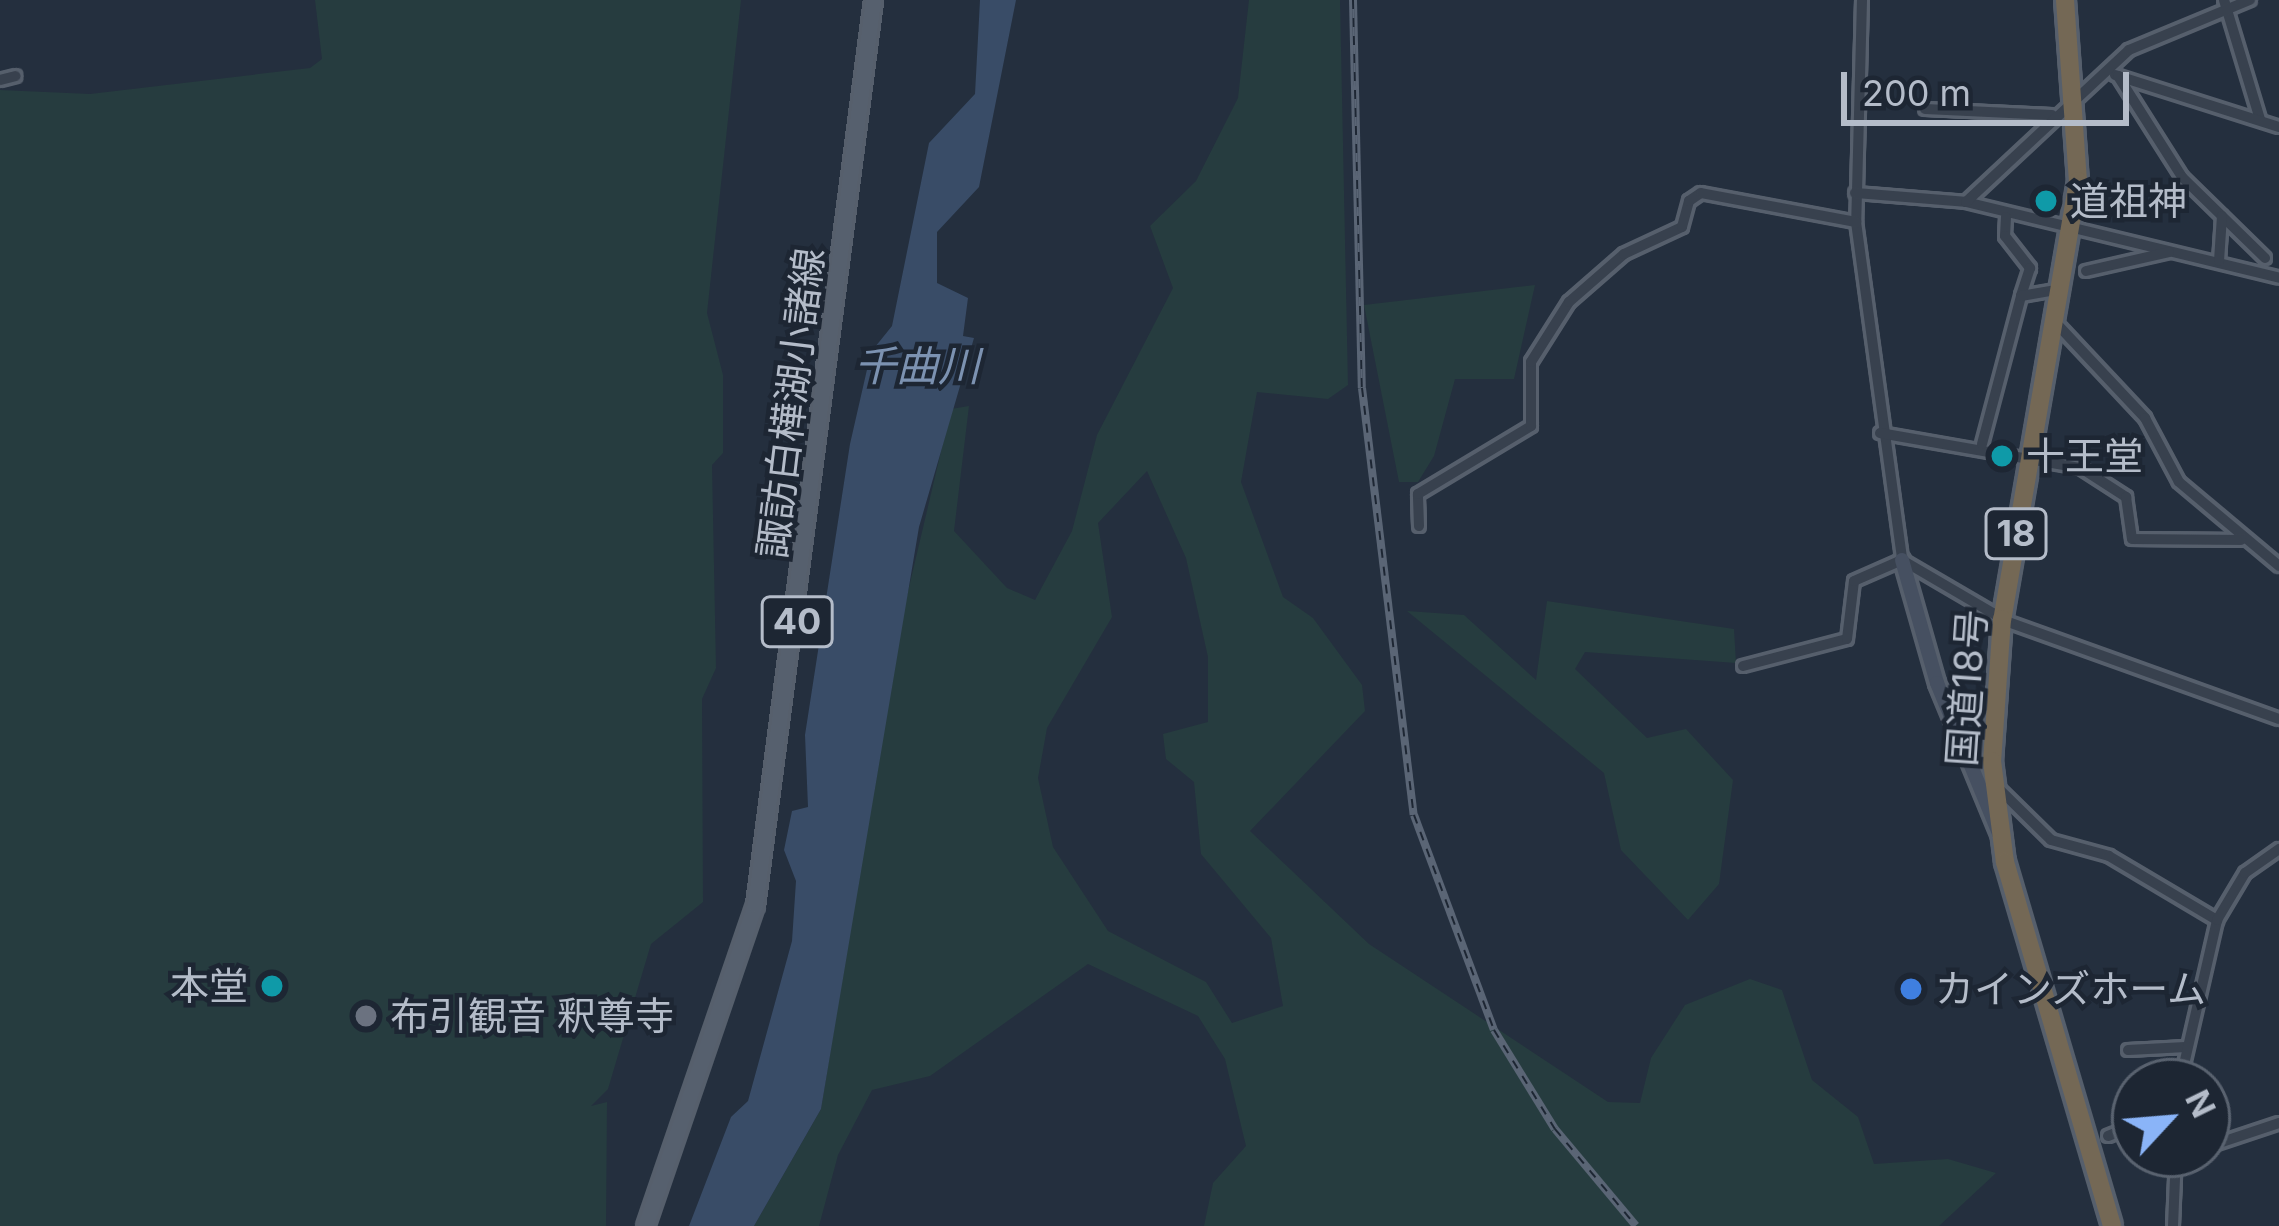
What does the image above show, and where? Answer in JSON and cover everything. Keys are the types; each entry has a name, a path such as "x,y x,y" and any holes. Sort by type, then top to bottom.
{"highway":[{"name":"国道18号","path":"2065,0 2076,102 2071,234 2002,619 1994,784 2000,836 2112,1226"}],"main road":[{"name":"諏訪白樺湖小諸線","path":"646,1226 755,905 873,0"}],"street":[{"path":"1862,0 1856,222 1880,433 1902,560 1972,777 2000,836"},
{"path":"1966,202 2052,116 2112,74 2152,34 2225,4 2249,0"},
{"path":"2225,4 2260,119"},
{"path":"2112,74 2279,127"},
{"path":"2112,74 2182,177 2265,258"},
{"path":"0,80 16,76"},
{"path":"1925,109 2052,116"},
{"path":"1855,193 1966,202 2071,234 2250,267 2279,278"},
{"path":"1419,526 1418,494 1531,427 1531,362 1569,302 1624,254 1682,227 1690,201 1701,194 1856,222"},
{"path":"2219,261 2222,216"},
{"path":"1982,444 2030,268 2005,236 2006,217"},
{"path":"2086,271 2169,252"},
{"path":"2250,267 2279,254"},
{"path":"2021,296 2062,289"},
{"path":"2055,322 2146,418 2179,482 2241,540 2279,566"},
{"path":"1880,433 1982,444 2081,468 2126,497 2132,539 2241,540"},
{"path":"1902,560 2002,619 2279,719"},
{"path":"1743,666 1847,639 1854,581 1902,560"},
{"path":"1972,777 1994,784 2051,840 2109,856 2217,920"},
{"path":"2184,1058 2217,920 2245,873 2279,849"},
{"path":"2128,1050 2186,1047"},
{"path":"2231,1140 2279,1123"},
{"path":"2173,1226 2175,1178"}],"green space":[{"path":"315,0 741,0 707,313 723,375 723,453 712,465 716,668 702,699 703,902 651,944 608,1089 591,1106 607,1102 606,1226 0,1226 0,90 90,94 310,68 322,59"},
{"path":"1249,0 1340,0 1348,385 1328,399 1257,392 1241,482 1283,597 1313,618 1362,685 1365,711 1250,831 1369,944 1608,1102 1640,1103 1651,1058 1685,1005 1750,979 1782,990 1812,1080 1858,1117 1874,1164 1948,1159 1996,1173 1939,1226 1204,1226 1213,1183 1246,1146 1225,1059 1198,1016 1088,964 930,1076 872,1090 838,1155 819,1226 754,1226 821,1109 897,638 951,409 969,406 954,531 1007,588 1035,600 1072,531 1097,435 1173,288 1150,226 1196,181 1238,98","holes":["1147,471 1186,558 1208,657 1208,722 1163,734 1166,759 1194,782 1201,854 1271,938 1283,1006 1232,1023 1206,982 1108,931 1053,847 1038,778 1047,728 1112,617 1098,523"]},
{"path":"1535,285 1514,379 1455,379 1434,456 1418,482 1399,482 1364,305"},
{"path":"1547,601 1734,629 1736,663 1585,652 1575,669 1647,738 1686,729 1733,780 1719,884 1688,920 1621,850 1604,773 1407,611 1464,615 1536,680"}],"water":[{"name":"千曲川","path":"980,0 1016,0 979,187 937,232 937,283 968,298 963,336 974,338 919,527 821,1109 754,1226 689,1226 731,1117 748,1101 792,941 796,881 784,850 792,811 808,807 805,735 850,444 871,352 892,326 929,143 975,94"}],"railway":[{"path":"1353,0 1362,388 1414,815 1494,1030 1555,1129 1636,1226"}],"place":[{"name":"道祖神","path":"2046,201"},
{"name":"十王堂","path":"2002,456"},
{"name":"本堂","path":"272,986"},
{"name":"カインズホーム","path":"1911,989"},
{"name":"布引観音 釈尊寺","path":"366,1016"}]}
